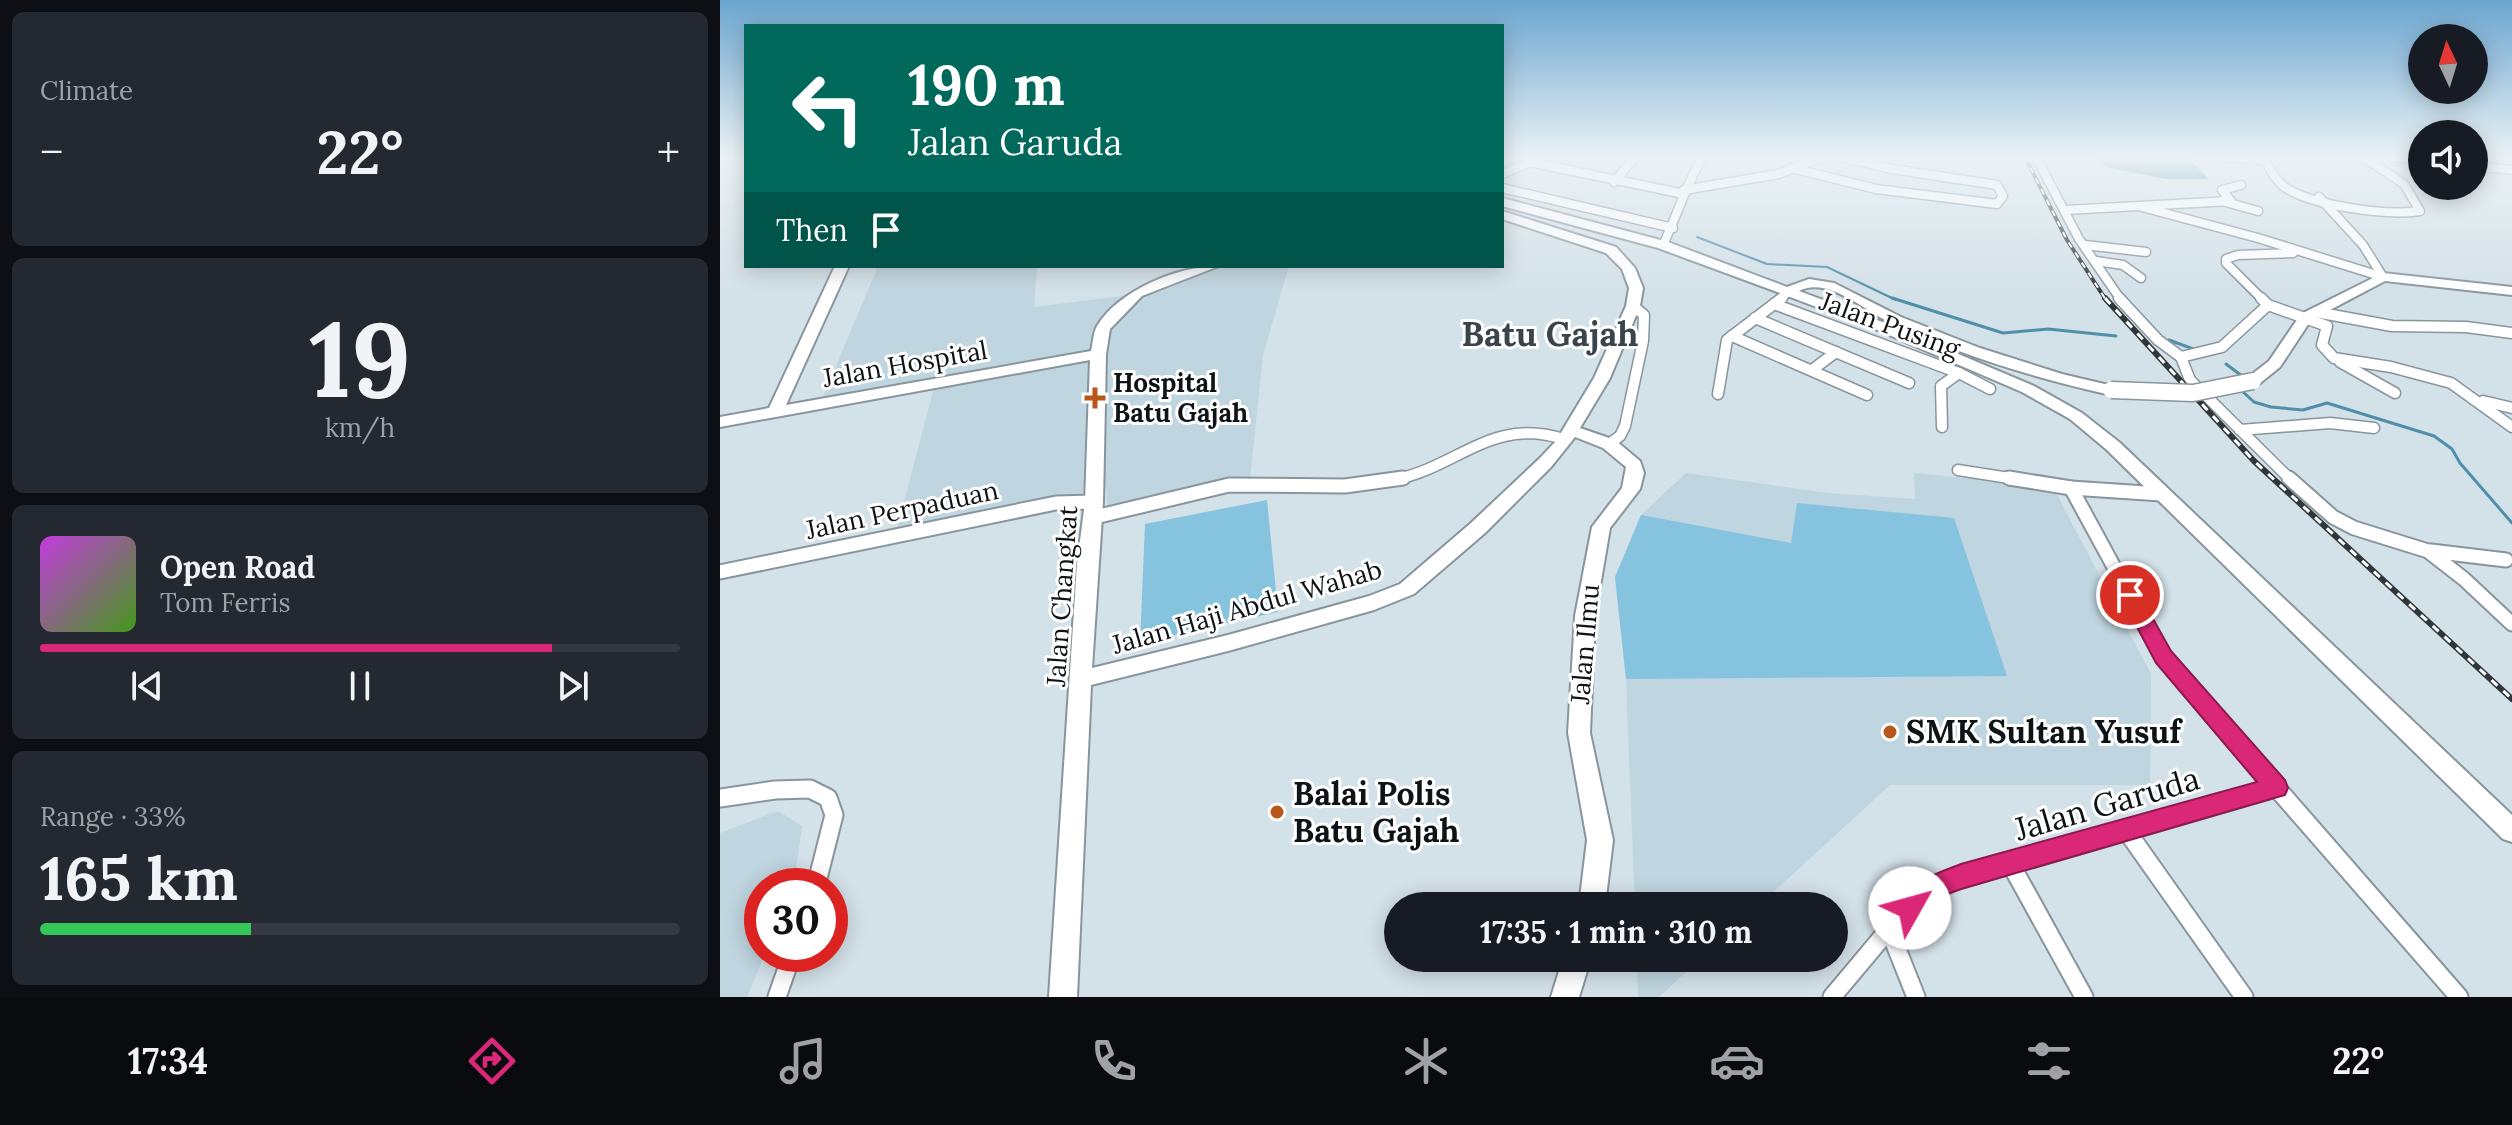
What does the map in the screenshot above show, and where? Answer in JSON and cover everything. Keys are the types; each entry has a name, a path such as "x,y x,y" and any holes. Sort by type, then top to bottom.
{"street":[{"path":"1508,204 1663,245 1698,258 1783,297 1900,337 2028,389 2076,416 2113,446 2512,831"},
{"path":"1568,204 1673,228"},
{"path":"1663,245 1673,228 1680,204"},
{"path":"2060,204 2085,245 2149,334 2181,357 2190,380 2311,500 2354,528 2428,551 2506,560"},
{"path":"2065,210 2188,204"},
{"path":"2231,204 2258,211"},
{"path":"2325,204 2375,258 2383,277"},
{"path":"2346,204 2408,214 2420,211 2416,204"},
{"path":"2142,207 2258,238 2383,277 2512,291"},
{"path":"1504,216 1611,250 1634,278 1633,306 1644,315 1643,341 1625,426 1620,436 1609,444"},
{"path":"2085,245 2146,252"},
{"path":"2299,253 2228,256 2226,263 2268,305 2392,326 2466,327 2512,333"},
{"path":"2096,261 2123,265 2141,278"},
{"path":"775,412 841,268"},
{"name":"Jalan Changkat","path":"1063,997 1092,510 1098,354 1103,328 1129,299 1207,268"},
{"path":"1718,394 1723,350 1732,336 1805,283 1831,287 1896,320 2071,381 2111,390 2193,393 2253,381 2275,364 2311,314 2383,277"},
{"name":"Jalan Pusing","path":"1783,297 1920,361 1959,373 1990,389"},
{"path":"2181,357 2213,353 2224,348 2246,322 2268,305"},
{"name":"Jalan Haji Abdul Wahab","path":"1082,679 1374,602 1407,589 1478,528 1545,463 1568,434 1602,378 1633,306"},
{"path":"2311,314 2327,326 2322,345 2334,358 2395,393"},
{"path":"1755,318 1909,383"},
{"path":"1732,336 1867,395"},
{"path":"1812,370 1836,352"},
{"name":"Jalan Hospital","path":"720,422 1098,354"},
{"path":"2334,358 2436,377 2463,388 2512,427"},
{"path":"1942,427 1941,386 1959,373"},
{"path":"2480,401 2512,408"},
{"path":"2240,430 2330,423 2374,428"},
{"name":"Jalan Perpaduan","path":"720,572 1056,503 1092,510 1244,484 1300,487 1367,485 1405,478 1502,436 1522,431 1568,434"},
{"name":"Jalan Ilmu","path":"1568,434 1609,444 1634,465 1635,473 1631,489 1601,527 1585,616 1579,733 1600,840 1594,892"},
{"path":"1958,470 2071,488 2161,494"},
{"path":"2071,488 2163,657 2459,997"},
{"path":"2428,551 2464,579 2512,624"},
{"name":"Jalan Garuda","path":"1832,997 1889,929 1931,888 2276,788"},
{"path":"720,798 775,790 810,789 828,798 834,815 821,868"},
{"path":"2126,830 2244,997"},
{"path":"2010,863 2084,997"},
{"path":"1889,929 1916,997"},
{"path":"777,997 786,972"},
{"path":"1565,997 1573,972"}],"shaded area":[{"name":"Hospital Batu Gajah","path":"877,268 1037,268 1034,307 1162,291 1217,268 1288,268 1263,355 1250,478 1107,509 1107,488 896,532 934,388 818,409"},
{"name":"SMK Sultan Yusuf","path":"1686,473 1827,493 1915,499 1914,473 2053,487 2151,674 2150,785 1890,785 1773,892 1634,892 1626,679 1615,577 1641,515"},
{"path":"1267,500 1278,612 1140,643 1145,524"},
{"path":"1797,503 1954,518 2007,676 1626,679 1615,577 1641,515 1791,543"},
{"path":"778,811 802,826 796,868 744,868 744,972 757,972 747,997 720,997 720,833"},
{"path":"1637,972 1686,972 1659,997 1638,997"}],"waterway":[{"path":"1697,237 1767,264 1827,267 1896,300"},
{"path":"1892,298 2003,333 2048,329 2116,336"},
{"path":"2169,340 2196,350"},
{"path":"2226,364 2242,376"},
{"path":"2242,391 2254,402 2271,407 2303,410 2327,403 2434,436 2452,449 2460,463 2512,523"}],"railway":[{"path":"2049,204 2067,240 2106,300"},
{"path":"2105,298 2254,461 2512,699"}],"place":[{"name":"Hospital Batu Gajah","path":"1095,398"},
{"name":"SMK Sultan Yusuf","path":"1890,732"},
{"name":"Balai Polis Batu Gajah","path":"1277,812"}],"district":[{"name":"Batu Gajah","path":"1550,334"}],"route":[{"path":"1910,908 1931,888 1961,877 2276,788 2163,657 2130,595"}]}
